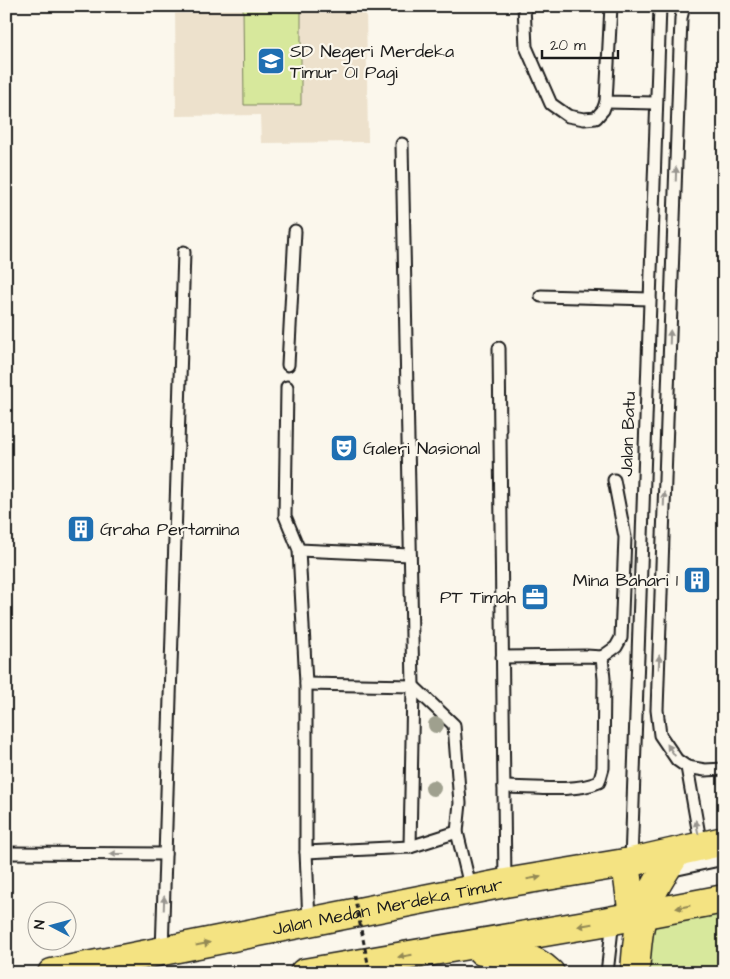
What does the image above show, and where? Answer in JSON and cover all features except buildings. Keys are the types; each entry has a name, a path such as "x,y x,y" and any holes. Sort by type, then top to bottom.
{"main road":[{"name":"Jalan Medan Merdeka Timur","path":"52,973 148,960 309,922 504,883 629,862 698,854"},
{"path":"630,912 698,854"},
{"path":"629,862 630,912 639,936 634,973"},
{"path":"318,972 453,948 630,912 724,899"},
{"path":"453,948 512,954 538,963 550,973"}],"lane":[{"path":"524,6 526,46 551,104 568,116 584,119 596,118 603,110 606,102 611,6"},
{"name":"Jalan Batu","path":"629,862 660,6"},
{"path":"684,6 681,18 657,710 660,735 677,760 687,767 705,770 724,769"},
{"path":"606,102 656,103"},
{"path":"402,144 413,686 410,847"},
{"path":"288,365 295,231"},
{"path":"148,960 165,854 184,252"},
{"path":"541,296 650,299"},
{"path":"499,348 504,883"},
{"path":"287,387 285,516 299,550 306,684 306,852 309,922"},
{"path":"502,657 602,657 616,647 621,638 625,537 614,480"},
{"path":"299,550 410,555"},
{"path":"504,787 576,788 590,786 599,782 603,768 604,678 602,657"},
{"path":"306,684 413,686 454,725 460,803 457,832 471,890"},
{"path":"687,767 698,854"},
{"path":"306,852 410,847 457,832"},
{"path":"6,853 165,854"},
{"path":"607,973 630,912"}],"path":[{"path":"354,895 370,973"}],"shaded area":[{"name":"SD Negeri Merdeka Timur 01 Pagi","path":"175,6 366,6 368,142 261,143 260,115 176,116"}],"green space":[{"path":"243,6 301,6 301,105 244,105"},
{"path":"724,898 724,973 635,973 643,915"}],"place":[{"name":"SD Negeri Merdeka Timur 01 Pagi","path":"271,61"},
{"name":"Galeri Nasional","path":"344,448"},
{"name":"Graha Pertamina","path":"81,529"},
{"name":"Mina Bahari 1","path":"697,580"},
{"name":"PT Timah","path":"535,597"}]}
